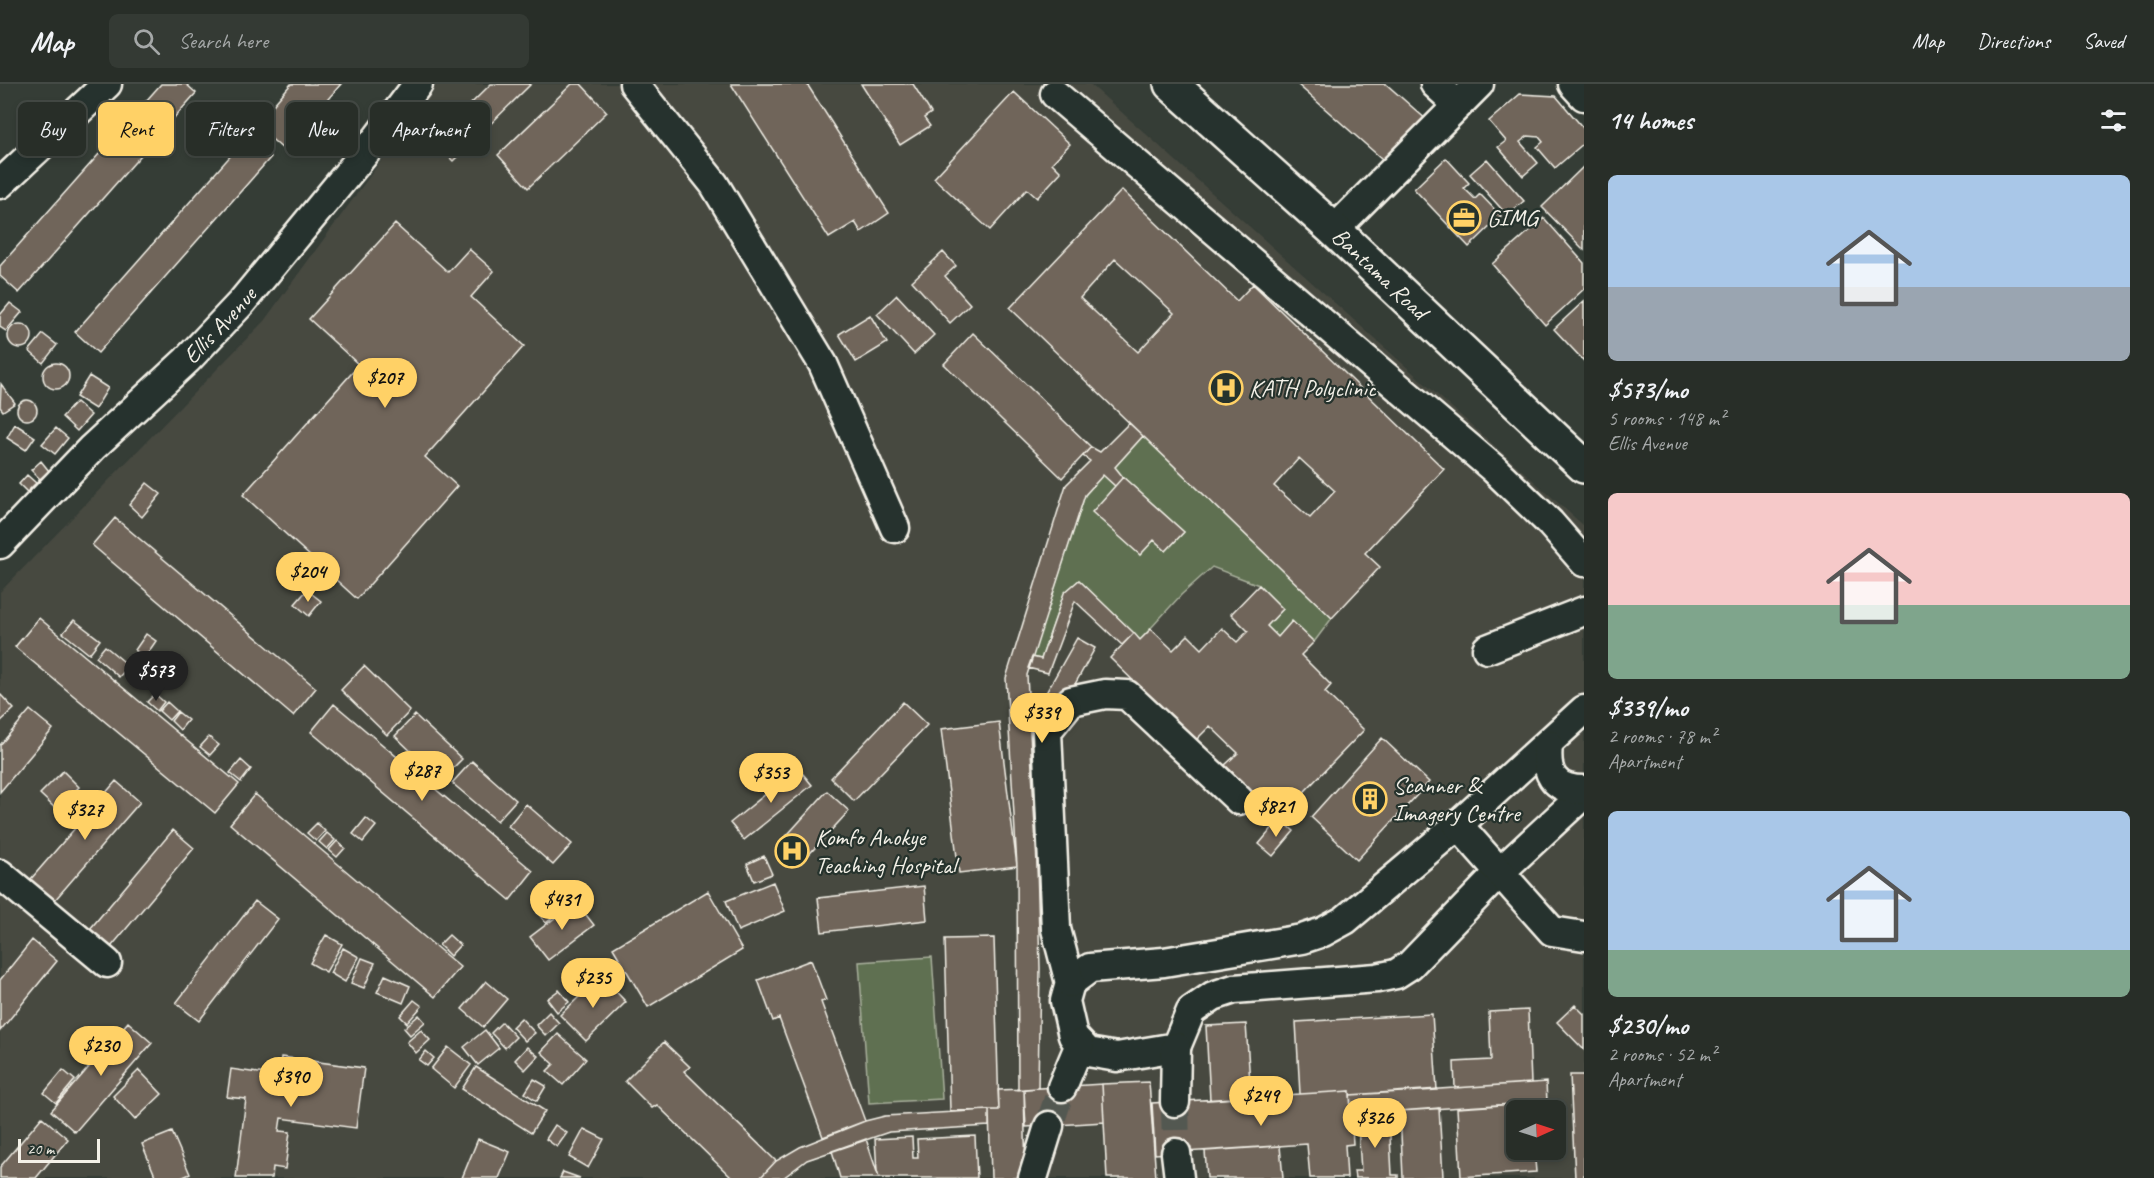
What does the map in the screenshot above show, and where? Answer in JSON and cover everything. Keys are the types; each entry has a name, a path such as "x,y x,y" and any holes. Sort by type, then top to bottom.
{"main road":[{"name":"Bantama Road","path":"1171,84 1334,230 1584,466"}],"street":[{"path":"0,184 107,84"},
{"name":"Ellis Avenue","path":"0,544 92,448 187,360 241,303 378,137 418,84"},
{"path":"634,84 714,184 823,364 895,528"},
{"path":"1435,84 1458,105"},
{"path":"1334,230 1479,84"},
{"path":"1573,84 1584,96"},
{"path":"1055,94 1494,469 1550,523 1584,562"},
{"path":"1486,649 1584,611"},
{"path":"1176,1047 1117,1057 1089,1052 1073,1036 1065,1001 1070,983 1056,929 1047,731 1071,700 1105,694 1127,695 1239,800"},
{"path":"1070,983 1090,968 1164,962 1302,939 1323,932 1345,920 1458,825 1584,710"},
{"path":"1548,744 1546,762 1550,776 1566,787 1584,792"},
{"path":"1175,1102 1176,1047 1191,1011 1213,996 1234,989 1377,978 1396,974 1410,965 1500,872 1584,792"},
{"path":"1458,825 1552,931 1584,936"},
{"path":"0,874 107,963"},
{"path":"1062,1087 1080,1044"},
{"path":"1033,1178 1049,1126"}],"shaded area":[{"name":"Komfo Anokye Teaching Hospital","path":"437,84 1090,84 1584,526 1584,1178 0,1178 0,592 264,321 384,156 490,156 490,102 424,102"}],"green space":[{"path":"1143,436 1332,618 1314,642 1292,621 1278,637 1267,626 1283,609 1259,585 1212,567 1181,595 1140,640 1079,580 1064,594 1041,659 1032,657 1085,495 1103,475 1115,486 1140,555 1154,540 1166,551 1184,532 1115,467"},
{"path":"932,957 942,1099 869,1103 859,962"}],"building":[{"path":"161,84 186,84 196,93 174,118 174,102 145,102"},
{"path":"291,84 341,84 325,102 286,102 286,148 284,150 274,141 274,104"},
{"path":"491,84 531,84 490,124 490,102 473,102"},
{"path":"572,84 581,84 607,112 528,188 498,155"},
{"path":"731,84 807,84 889,213 861,232 855,222 829,238"},
{"path":"861,84 913,84 931,113 924,118 930,126 900,145"},
{"path":"1297,84 1386,84 1428,121 1390,166"},
{"path":"1014,92 1070,144 1052,163 1061,172 1037,198 1027,189 990,230 934,178"},
{"path":"1520,94 1556,96 1584,129 1584,143 1555,168 1537,147 1543,142 1539,137 1528,136 1520,142 1538,163 1523,176 1498,147 1506,141 1489,121"},
{"path":"98,155 140,156 19,293 0,276 0,266"},
{"path":"230,156 271,157 98,353 75,332"},
{"path":"448,156 458,156 453,161"},
{"path":"1446,158 1469,183 1464,188 1475,199 1480,194 1501,216 1469,247 1414,189"},
{"path":"1487,159 1524,201 1507,215 1470,174"},
{"path":"1584,166 1584,250 1542,207"},
{"name":"KATH Polyclinic","path":"1122,190 1237,301 1253,284 1444,469 1365,553 1380,567 1332,618 1010,308","holes":["1115,259 1174,313 1138,352 1080,298","1299,458 1335,491 1310,518 1274,486"]},
{"path":"1544,218 1584,263 1584,289 1545,325 1492,264"},
{"path":"395,224 448,272 469,249 494,271 471,297 524,346 425,457 457,486 357,599 243,495 359,365 309,319"},
{"path":"943,252 956,266 945,276 970,304 950,323 912,281"},
{"path":"897,295 934,335 914,354 877,314"},
{"path":"1584,301 1584,361 1554,329"},
{"path":"10,303 22,312 6,331 0,327 0,315"},
{"path":"870,315 887,343 856,362 839,334"},
{"path":"20,324 25,325 31,331 31,341 25,347 20,348 15,347 9,341 8,336 9,331 15,325"},
{"path":"973,333 1091,447 1062,478 944,364"},
{"path":"43,334 57,345 43,363 29,351"},
{"path":"56,363 65,367 69,376 65,385 56,389 47,385 43,376 47,367"},
{"path":"89,376 108,388 95,409 76,397"},
{"path":"1,384 15,403 3,411 0,407"},
{"path":"23,400 31,400 37,406 37,414 31,420 23,420 17,414 17,406"},
{"path":"76,402 91,415 77,431 62,417"},
{"path":"1129,423 1143,436 1115,467 1123,477 1115,486 1103,475 1085,495 1027,675 1040,968 1038,1088 1018,1090 1017,866 1006,678 1066,485 1090,461 1083,456 1091,447 1100,452"},
{"path":"15,424 35,437 26,450 7,438"},
{"path":"56,428 68,438 55,454 42,444"},
{"path":"41,461 49,471 40,479 31,470"},
{"path":"27,475 36,483 27,492 19,484"},
{"path":"1123,477 1184,532 1166,551 1154,540 1140,555 1092,512"},
{"path":"147,483 161,494 142,517 129,505"},
{"path":"115,518 316,688 293,716 92,545"},
{"path":"1079,580 1134,633 1122,645 1075,601 1048,673 1028,668 1032,657 1041,659 1064,593"},
{"path":"1259,585 1283,609 1267,626 1278,637 1292,621 1314,642 1301,655 1331,685 1325,692 1364,730 1279,818 1225,765 1238,753 1210,726 1195,741 1110,658 1134,633 1140,640 1151,629 1173,650 1188,635 1202,649 1222,628 1237,642 1248,631 1231,614"},
{"path":"307,590 321,601 309,616 295,604"},
{"path":"39,618 239,784 215,813 15,647"},
{"path":"74,620 100,640 89,654 63,633"},
{"path":"146,634 156,641 145,657 135,650"},
{"path":"1077,638 1095,648 1060,711 1042,700"},
{"path":"105,646 129,666 119,677 96,657"},
{"path":"364,666 410,711 387,735 341,690"},
{"path":"0,694 14,709 0,722"},
{"path":"155,694 164,702 157,711 147,702"},
{"path":"167,702 177,711 169,720 159,711"},
{"path":"903,702 927,725 854,801 831,778"},
{"path":"334,704 533,871 510,900 311,732"},
{"path":"30,710 53,729 0,792 0,745"},
{"path":"178,712 188,720 180,730 171,721"},
{"path":"415,715 462,759 441,780 395,736"},
{"path":"999,722 1017,866 959,873 941,729"},
{"path":"209,737 219,745 210,755 200,747"},
{"name":"Scanner & Imagery Centre","path":"1382,738 1429,782 1357,860 1311,817"},
{"path":"241,760 251,769 241,782 230,773"},
{"path":"472,761 516,800 497,821 452,783"},
{"path":"798,768 812,785 744,840 730,823"},
{"path":"63,771 79,787 57,810 40,794"},
{"path":"116,781 140,802 54,901 30,880"},
{"path":"827,791 849,811 801,863 780,843"},
{"path":"255,794 460,967 435,997 230,824"},
{"path":"526,804 572,844 553,865 508,826"},
{"path":"366,818 376,826 363,842 353,834"},
{"path":"1280,819 1294,831 1273,856 1259,844"},
{"path":"317,823 325,831 316,841 307,833"},
{"path":"173,830 194,848 111,947 90,929"},
{"path":"327,833 335,840 327,849 319,842"},
{"path":"337,841 345,848 337,857 329,850"},
{"path":"764,856 772,874 754,881 747,864"},
{"path":"773,882 785,911 738,931 726,901"},
{"path":"924,886 927,920 822,932 818,898"},
{"path":"708,891 742,950 648,1007 613,948"},
{"path":"557,895 566,906 546,923 537,912"},
{"path":"255,901 278,919 199,1021 176,1003"},
{"path":"576,902 594,925 548,960 530,937"},
{"path":"326,935 342,944 326,972 310,963"},
{"path":"449,935 460,945 450,956 439,945"},
{"path":"994,938 999,1110 950,1111 945,939"},
{"path":"32,940 57,961 0,1031 0,980"},
{"path":"343,948 359,957 345,982 330,973"},
{"path":"362,958 375,963 364,988 351,983"},
{"path":"811,960 826,1000 821,1002 865,1121 823,1137 779,1018 773,1021 758,980"},
{"path":"586,963 595,973 576,989 567,978"},
{"path":"385,975 410,986 403,1003 377,992"},
{"path":"601,976 626,1002 586,1041 560,1015"},
{"path":"486,981 507,999 483,1027 462,1009"},
{"path":"559,990 569,1002 557,1012 547,999"},
{"path":"414,1000 422,1006 407,1023 400,1016"},
{"path":"1575,1005 1584,1014 1584,1050 1557,1022"},
{"path":"1528,1010 1531,1083 1455,1088 1454,1062 1491,1060 1489,1012"},
{"path":"549,1012 559,1023 546,1036 536,1025"},
{"path":"1432,1014 1437,1090 1350,1095 1350,1091 1300,1094 1296,1022"},
{"path":"419,1015 425,1022 410,1035 404,1028"},
{"path":"521,1018 535,1033 525,1041 512,1027"},
{"path":"128,1022 152,1043 75,1132 51,1111"},
{"path":"502,1022 516,1037 505,1048 491,1033"},
{"path":"1246,1024 1251,1097 1210,1100 1206,1026"},
{"path":"421,1030 430,1040 416,1053 407,1042"},
{"path":"485,1030 499,1048 478,1065 464,1047"},
{"path":"558,1034 586,1059 563,1085 547,1071 554,1064 541,1052"},
{"path":"664,1042 690,1067 684,1071 776,1161 760,1178 732,1178 657,1105 652,1108 625,1081"},
{"path":"448,1047 471,1065 454,1088 431,1069"},
{"path":"527,1047 538,1056 525,1070 515,1060"},
{"path":"426,1051 434,1058 427,1066 419,1060"},
{"path":"281,1057 364,1068 356,1128 281,1118 279,1131 290,1132 285,1169 273,1167 272,1178 236,1178 246,1099 227,1097 231,1069 279,1076"},
{"path":"476,1067 545,1111 531,1133 462,1089"},
{"path":"63,1070 75,1080 56,1103 44,1093"},
{"path":"139,1070 162,1094 135,1120 113,1096"},
{"path":"1570,1075 1584,1075 1584,1178 1575,1178"},
{"path":"534,1079 546,1086 537,1101 525,1093"},
{"path":"1149,1082 1156,1178 1107,1178 1102,1084"},
{"path":"1546,1082 1547,1100 1506,1100 1506,1105 1351,1114 1350,1095"},
{"path":"1102,1084 1104,1122 1026,1127 1024,1089"},
{"path":"1024,1089 1026,1178 991,1178 989,1110 999,1110 998,1090"},
{"path":"1350,1091 1353,1144 1345,1145 1347,1178 1310,1178 1307,1144 1155,1154 1152,1103"},
{"path":"1506,1105 1506,1160 1535,1160 1536,1172 1461,1177 1457,1108"},
{"path":"1439,1108 1443,1177 1403,1178 1400,1111"},
{"path":"989,1110 989,1126 889,1132 807,1160 783,1178 760,1178 776,1161 800,1147 865,1121 885,1116"},
{"path":"42,1117 68,1139 36,1178 0,1178 0,1167"},
{"path":"1389,1117 1392,1175 1398,1175 1398,1178 1355,1178 1354,1171 1361,1171 1358,1126 1364,1126 1364,1118"},
{"path":"555,1125 567,1133 557,1147 546,1139"},
{"path":"584,1129 604,1139 588,1168 569,1157"},
{"path":"172,1132 190,1174 181,1178 156,1178 142,1144"},
{"path":"975,1136 977,1178 879,1178 875,1139 912,1137 913,1158 918,1158 917,1139"},
{"path":"478,1139 510,1152 499,1178 462,1178"},
{"path":"866,1139 879,1178 840,1178 832,1151"},
{"path":"1280,1146 1283,1178 1207,1178 1205,1151"},
{"path":"563,1172 580,1178 560,1178"}],"tunnel":[{"path":"1049,1126 1062,1087"},
{"path":"1175,1102 1176,1153"}],"place":[{"name":"GIMG","path":"1464,218"},
{"name":"KATH Polyclinic","path":"1226,388"},
{"name":"Scanner & Imagery Centre","path":"1370,799"},
{"name":"Komfo Anokye Teaching Hospital","path":"792,851"}]}
